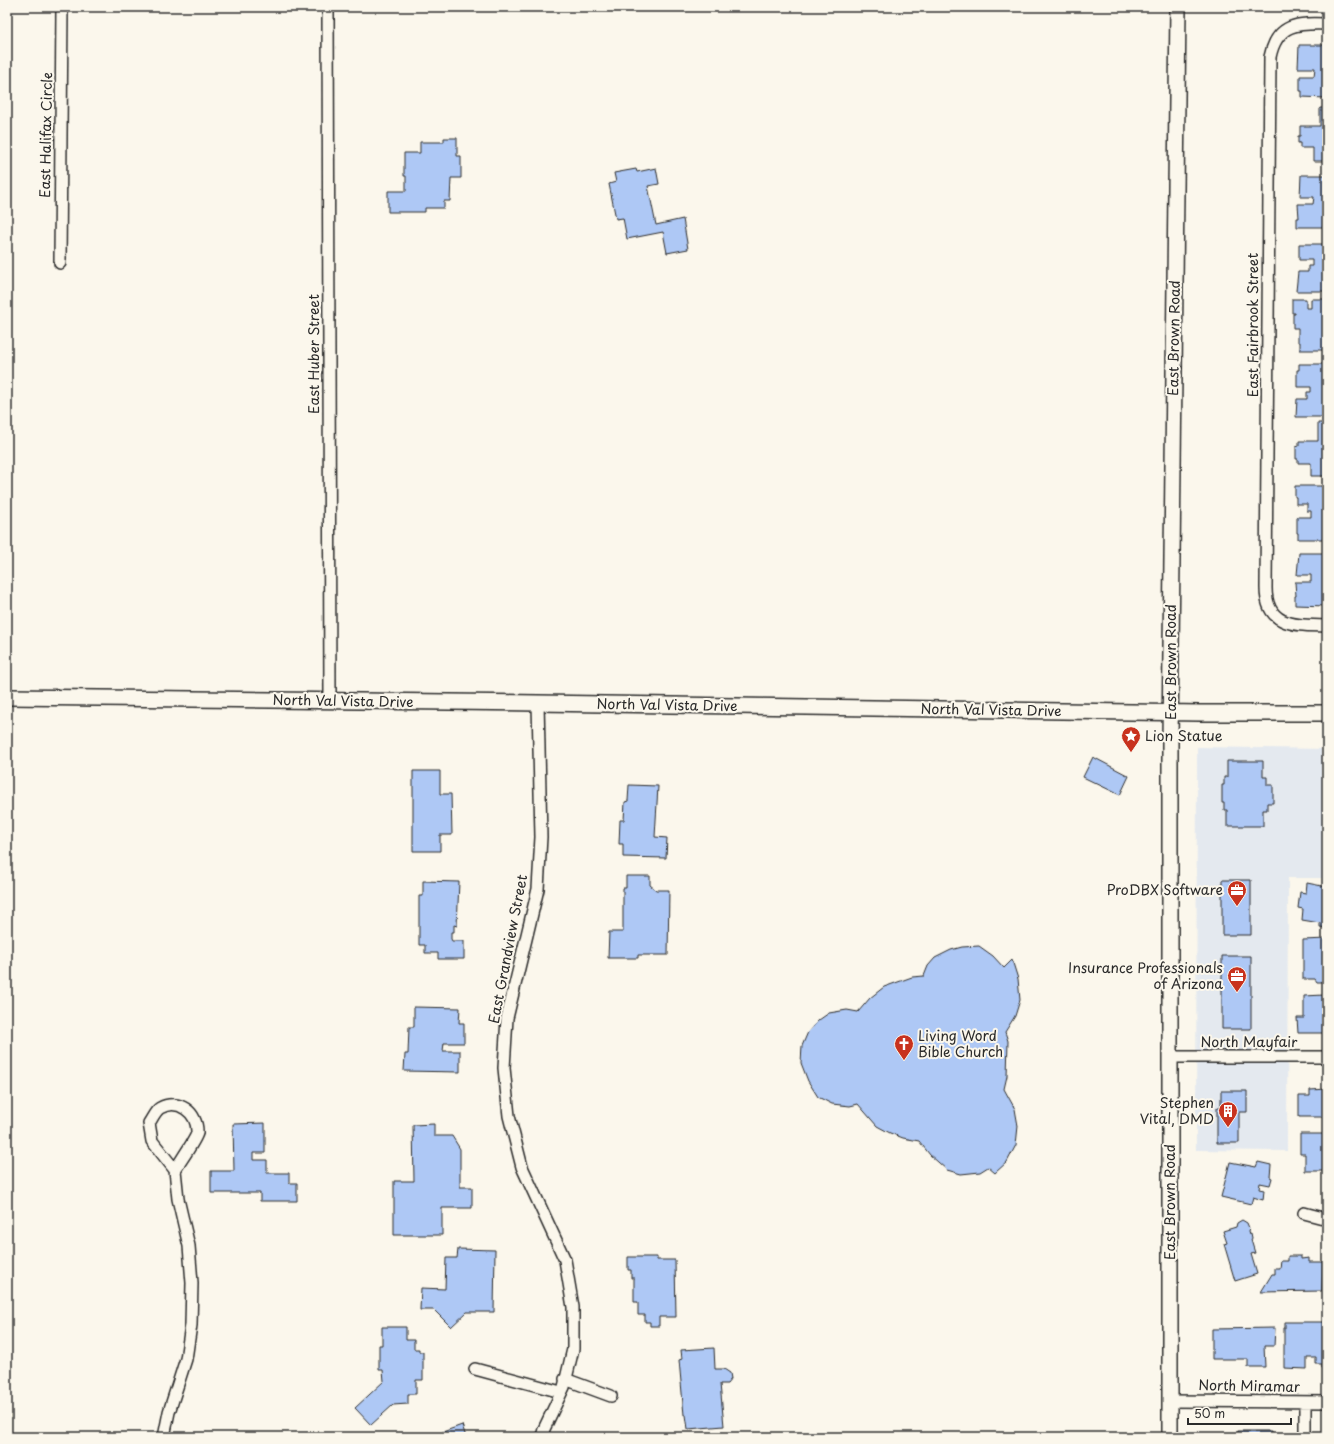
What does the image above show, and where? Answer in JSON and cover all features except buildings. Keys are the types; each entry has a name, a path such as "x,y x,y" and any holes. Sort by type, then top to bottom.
{"main road":[{"name":"East Brown Road","path":"1170,1437 1171,712 1178,7"},
{"name":"North Val Vista Drive","path":"7,698 1327,713"}],"street":[{"name":"East Halifax Circle","path":"60,263 62,7"},
{"name":"East Huber Street","path":"328,7 330,702"},
{"name":"East Fairbrook Street","path":"1327,24 1298,24 1281,33 1274,42 1270,57 1266,572 1266,596 1268,603 1277,616 1288,624 1327,626"},
{"name":"East Grandview Street","path":"538,703 541,836 538,889 507,1018 504,1068 509,1116 522,1167 565,1260 573,1307 573,1350 561,1392 544,1429 542,1437"},
{"name":"North Mayfair","path":"1170,1057 1327,1057"},
{"path":"164,1437 186,1358 191,1325 192,1283 189,1246 178,1199 175,1170 152,1141 149,1123 158,1109 172,1104 186,1108 195,1118 197,1134 175,1170"},
{"path":"1304,1212 1327,1219"},
{"path":"475,1369 561,1392"},
{"path":"565,1380 611,1396"},
{"name":"North Miramar","path":"1170,1401 1327,1402"},
{"path":"1305,1402 1305,1437"}],"shaded area":[{"path":"1197,747 1327,749 1327,878 1288,878 1287,1151 1196,1150"}],"green space":[{"path":"8,997 10,1437 7,1437"}],"place":[{"name":"Lion Statue","path":"1131,753"},
{"name":"ProDBX Software","path":"1237,907"},
{"name":"Insurance Professionals of Arizona","path":"1237,993"},
{"name":"Living Word Bible Church","path":"904,1061"},
{"name":"Stephen Vital, DMD","path":"1228,1128"}]}
